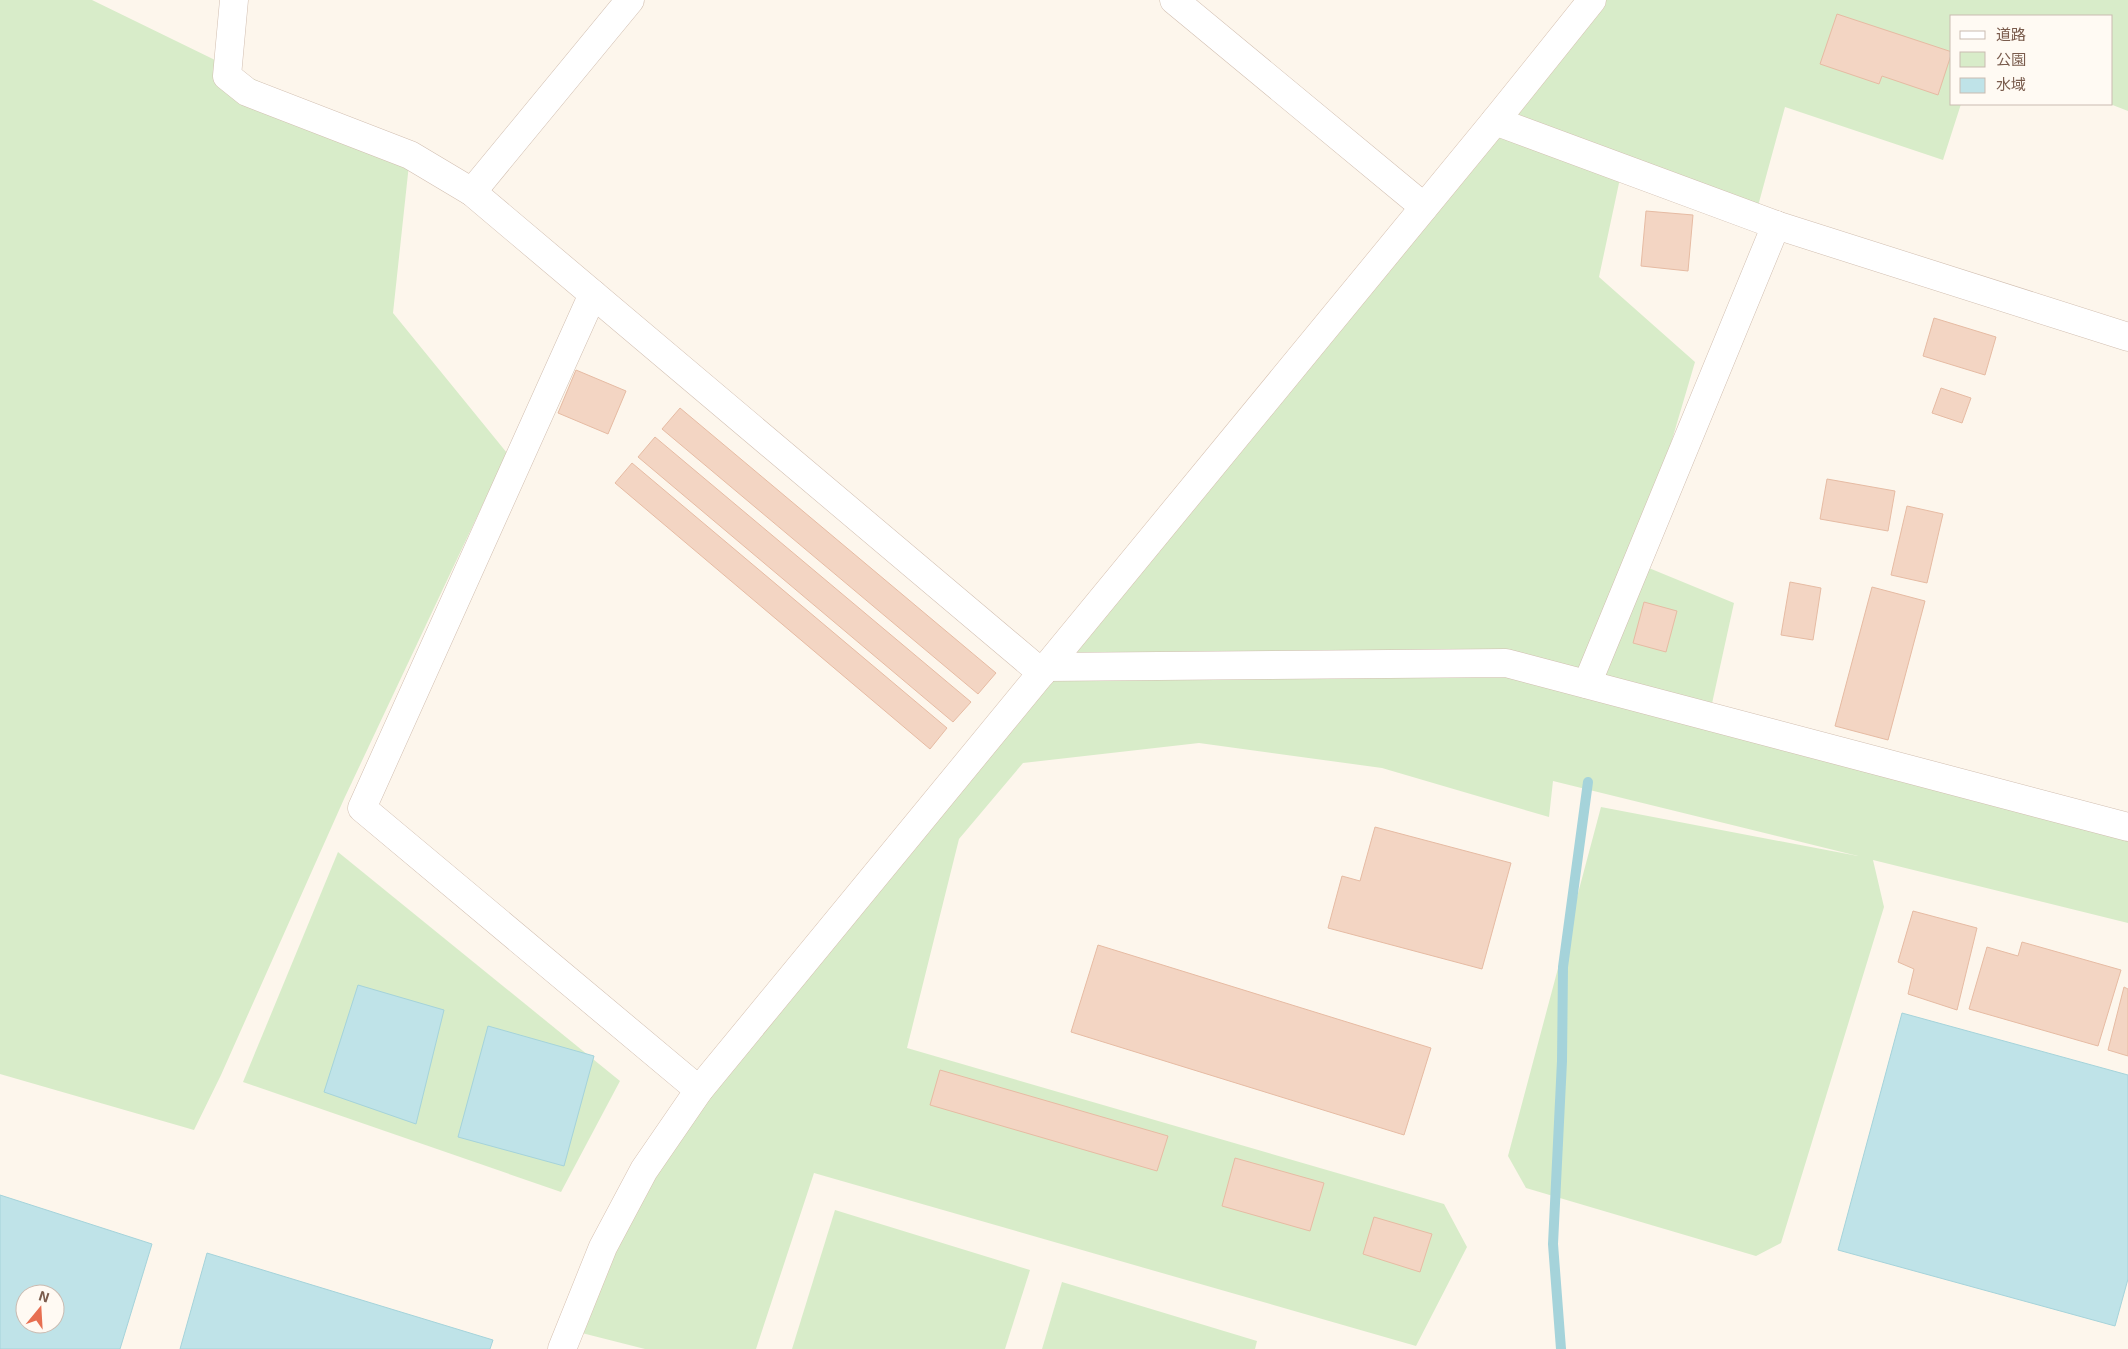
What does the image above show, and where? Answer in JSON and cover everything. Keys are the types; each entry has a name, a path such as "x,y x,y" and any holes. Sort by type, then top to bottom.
{"street":[{"path":"234,0 227,76 233,82 247,92 410,155 472,192 1044,670 1506,663 2128,827"},
{"path":"472,192 630,0"},
{"path":"1174,0 1424,207"},
{"path":"562,1349 612,1230 644,1170 699,1090 1495,121 1592,0"},
{"path":"1495,121 1776,225 2128,337"},
{"path":"1587,684 1776,225"},
{"path":"593,294 362,808 699,1090"}],"green space":[{"path":"0,0 92,0 410,155 393,313 507,453 344,799 221,1075 194,1130 0,1074"},
{"path":"1592,0 2128,0 2128,111 2113,105 2113,15 1950,15 1950,105 1961,105 1943,160 1785,107 1755,217 1622,169 1599,277 1695,362 1633,572 1581,682 2128,827 2128,923 1873,860 1884,907 1781,1243 1756,1256 1526,1188 1508,1156 1601,807 1858,856 1553,781 1549,817 1382,768 1199,743 1023,763 959,839 907,1048 1444,1204 1467,1247 1416,1346 814,1173 756,1349 645,1349 570,1330 663,1142"},
{"path":"1644,566 1734,603 1711,708 1590,677"},
{"path":"338,852 620,1081 561,1192 243,1082"},
{"path":"835,1210 1030,1270 1005,1349 792,1349"},
{"path":"1062,1282 1257,1341 1255,1349 1042,1349"}],"water":[{"path":"358,985 444,1010 416,1124 324,1092"},
{"path":"1902,1013 2128,1075 2128,1279 2115,1326 1838,1250"},
{"path":"488,1026 594,1056 564,1166 458,1137"},
{"path":"0,1195 152,1244 120,1349 0,1349"},
{"path":"207,1253 493,1340 490,1349 180,1349"}],"building":[{"path":"1837,14 1950,51 1950,58 1938,95 1882,76 1879,84 1820,64"},
{"path":"1646,211 1693,215 1688,271 1641,266"},
{"path":"1934,318 1996,337 1985,375 1923,356"},
{"path":"576,370 626,391 608,434 558,413"},
{"path":"1941,388 1971,398 1962,423 1932,413"},
{"path":"680,408 996,673 978,694 662,429"},
{"path":"655,437 971,702 953,722 638,457"},
{"path":"632,463 947,728 930,749 615,483"},
{"path":"1827,479 1895,491 1888,531 1820,519"},
{"path":"1907,506 1943,514 1927,583 1891,575"},
{"path":"1790,582 1821,588 1813,640 1781,635"},
{"path":"1872,587 1925,601 1888,740 1835,726"},
{"path":"1644,602 1677,611 1666,652 1633,643"},
{"path":"1375,827 1511,863 1482,969 1328,928 1342,876 1360,881"},
{"path":"1913,911 1977,928 1957,1010 1908,994 1914,969 1898,962"},
{"path":"2022,942 2121,970 2098,1046 1969,1009 1987,947 2018,956"},
{"path":"1098,945 1431,1048 1404,1135 1071,1032"},
{"path":"2124,987 2128,989 2128,1056 2108,1050"},
{"path":"940,1070 1168,1136 1157,1171 930,1105"},
{"path":"1235,1158 1324,1183 1310,1231 1222,1206"},
{"path":"1374,1217 1432,1234 1420,1272 1363,1254"}],"waterway":[{"path":"1561,1349 1553,1244 1562,1061 1563,967 1588,782"}]}
